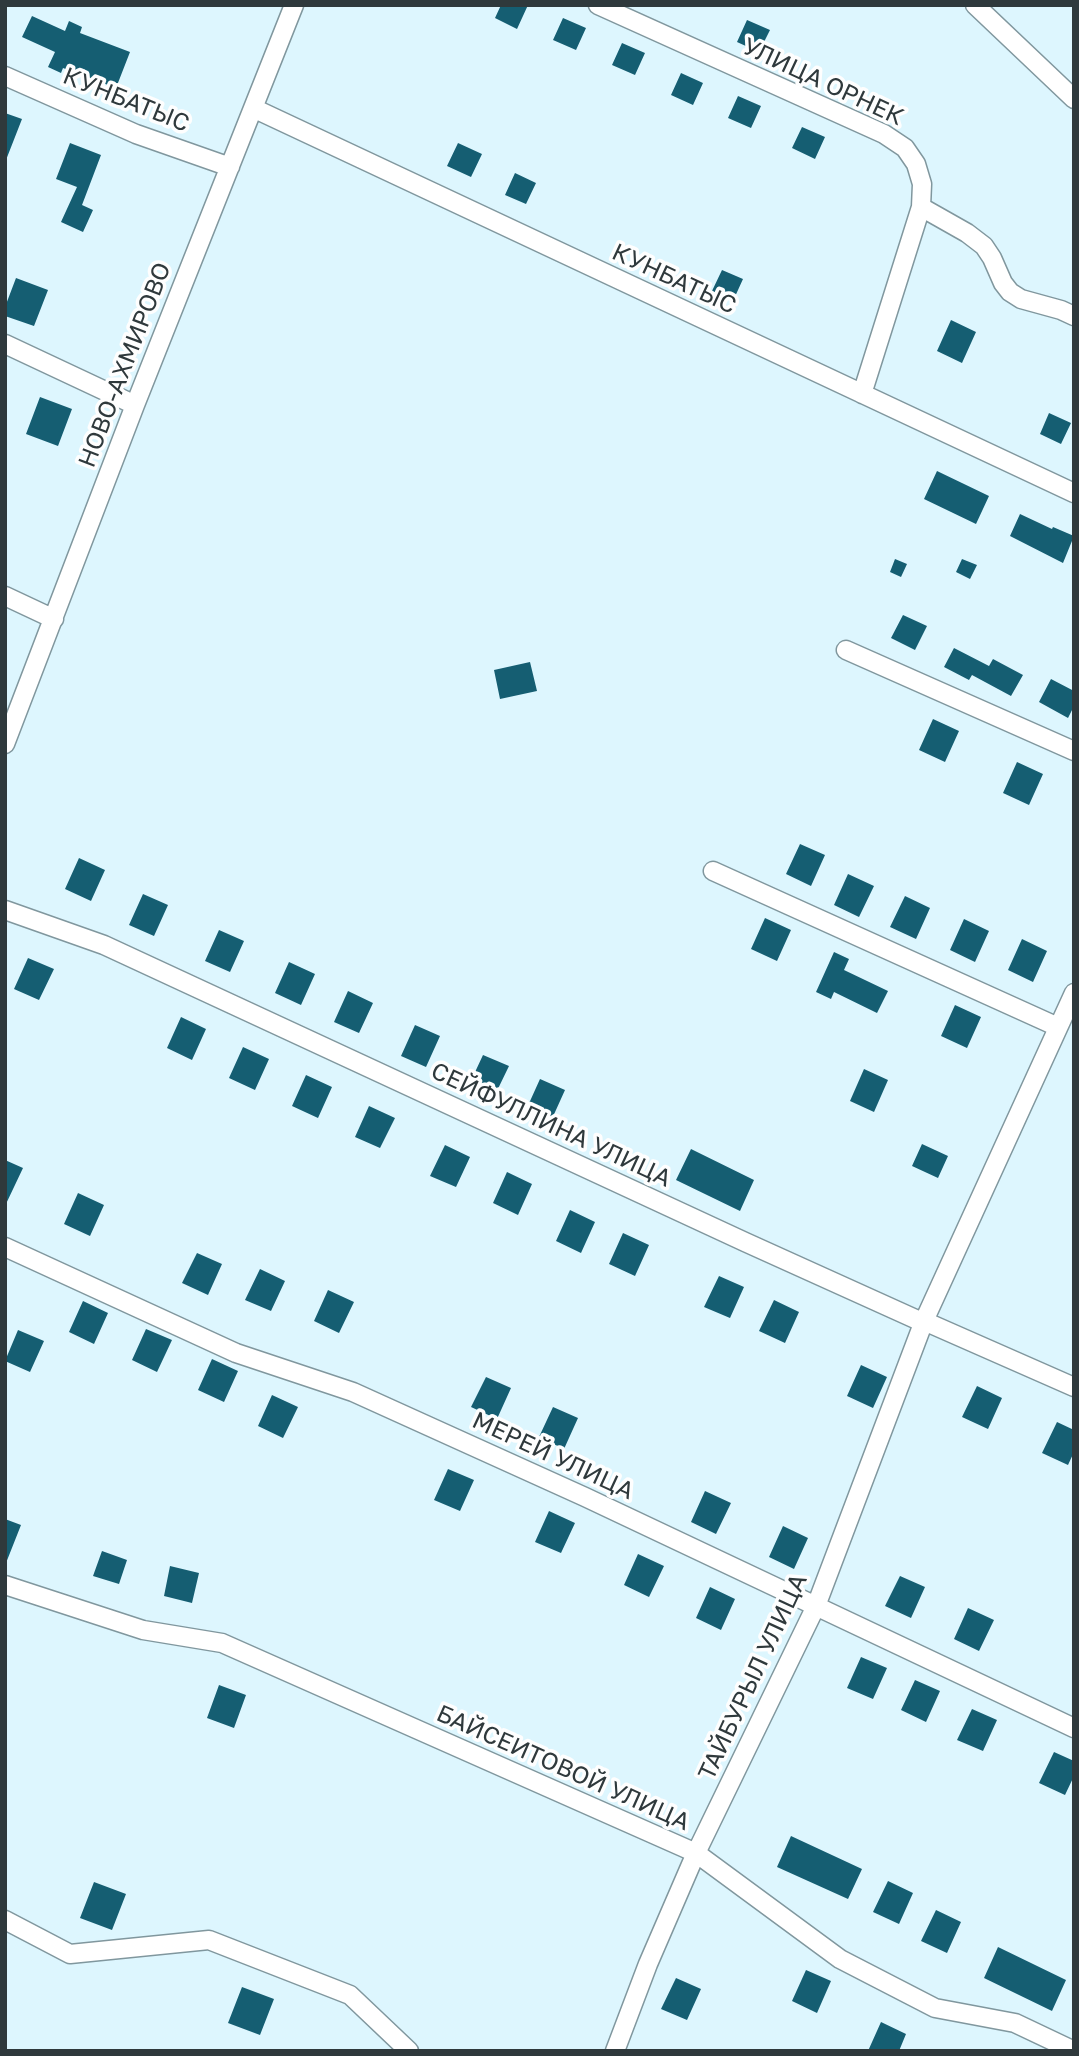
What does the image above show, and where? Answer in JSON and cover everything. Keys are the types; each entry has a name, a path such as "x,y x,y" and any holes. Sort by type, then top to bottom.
{"street":[{"name":"НОВО-АХМИРОВО","path":"5,744 135,405 294,5"},
{"name":"УЛИЦА ОРНЕК","path":"598,5 884,134 905,148 916,164 922,184 921,207 862,394"},
{"path":"975,5 1074,99"},
{"name":"КУНБАТЫС","path":"5,76 136,134 230,167"},
{"name":"КУНБАТЫС","path":"253,108 1074,494"},
{"path":"921,207 968,233 984,246 1010,292 1021,299 1074,316"},
{"path":"5,344 135,405"},
{"path":"5,596 54,619"},
{"path":"846,650 1074,751"},
{"path":"713,872 1058,1027"},
{"name":"СЕЙФУЛЛИНА УЛИЦА","path":"5,910 104,945 745,1242 1074,1387"},
{"name":"ТАЙБУРЫЛ УЛИЦА","path":"615,2051 648,1964 696,1853 816,1606 923,1321 1074,993"},
{"name":"МЕРЕЙ УЛИЦА","path":"5,1247 236,1353 365,1398 597,1503 1074,1728"},
{"name":"БАЙСЕИТОВОЙ УЛИЦА","path":"5,1586 143,1630 222,1643 696,1853 840,1959 935,2008 1014,2023 1074,2050"},
{"path":"5,1920 70,1954 209,1940 351,1995 409,2051"}],"building":[{"path":"501,5 528,5 517,29 495,18"},
{"path":"32,16 65,31 69,21 82,27 80,33 130,52 116,88 63,68 61,73 48,67 55,52 22,37"},
{"path":"563,18 586,28 576,50 553,40"},
{"path":"747,20 770,30 759,52 737,42"},
{"path":"622,43 645,53 635,75 612,65"},
{"path":"681,73 703,83 693,105 671,95"},
{"path":"738,96 761,106 751,128 728,118"},
{"path":"5,113 22,119 6,160 5,160"},
{"path":"802,127 825,137 815,159 792,148"},
{"path":"70,143 101,155 82,205 93,210 83,232 61,222 77,187 56,179"},
{"path":"458,143 482,154 471,177 447,166"},
{"path":"515,173 536,183 526,204 505,195"},
{"path":"722,270 743,279 733,301 712,291"},
{"path":"16,278 48,290 34,326 5,316 5,307"},
{"path":"951,320 976,332 962,363 937,351"},
{"path":"40,397 72,409 58,446 26,434"},
{"path":"1049,413 1071,423 1061,444 1040,434"},
{"path":"937,471 989,496 976,524 924,499"},
{"path":"1020,514 1074,536 1063,563 1010,536"},
{"path":"895,559 907,564 901,577 890,572"},
{"path":"962,559 977,565 970,579 956,572"},
{"path":"903,615 927,626 915,650 891,638"},
{"path":"954,648 989,666 993,659 1023,675 1011,696 972,675 969,680 944,667"},
{"path":"530,662 537,691 500,699 494,670"},
{"path":"1051,679 1074,691 1074,706 1068,718 1039,702"},
{"path":"933,719 959,731 945,762 919,750"},
{"path":"1017,762 1043,774 1029,805 1003,793"},
{"path":"800,844 825,855 811,886 786,874"},
{"path":"79,858 105,870 91,901 65,889"},
{"path":"848,874 874,886 859,917 834,905"},
{"path":"143,894 168,905 154,936 129,925"},
{"path":"905,896 930,908 916,939 890,927"},
{"path":"765,918 791,930 777,961 751,949"},
{"path":"964,919 989,931 975,962 950,950"},
{"path":"219,930 244,941 230,972 205,961"},
{"path":"1022,939 1047,951 1033,982 1008,970"},
{"path":"834,952 849,959 844,970 888,991 877,1013 834,992 831,999 816,992"},
{"path":"28,958 54,969 39,1000 14,989"},
{"path":"289,962 315,974 301,1005 275,993"},
{"path":"348,991 373,1003 359,1033 334,1022"},
{"path":"955,1005 981,1017 967,1048 941,1036"},
{"path":"181,1017 206,1029 192,1060 167,1048"},
{"path":"415,1025 440,1036 426,1067 401,1056"},
{"path":"243,1047 269,1059 255,1090 229,1078"},
{"path":"483,1055 509,1066 494,1097 469,1085"},
{"path":"864,1069 888,1080 874,1112 850,1101"},
{"path":"306,1075 332,1087 318,1118 292,1106"},
{"path":"540,1079 565,1090 551,1121 526,1110"},
{"path":"369,1106 395,1118 380,1148 355,1137"},
{"path":"922,1144 948,1156 938,1178 912,1166"},
{"path":"445,1145 470,1157 456,1187 430,1176"},
{"path":"691,1149 754,1180 740,1211 676,1180"},
{"path":"5,1160 23,1168 5,1206"},
{"path":"507,1172 532,1184 518,1215 493,1203"},
{"path":"78,1193 104,1205 90,1236 64,1224"},
{"path":"570,1210 595,1222 581,1253 556,1241"},
{"path":"623,1233 649,1245 635,1276 609,1264"},
{"path":"197,1253 222,1264 208,1295 182,1283"},
{"path":"260,1269 285,1281 271,1311 245,1300"},
{"path":"719,1276 744,1287 730,1318 704,1307"},
{"path":"328,1290 354,1302 339,1333 314,1321"},
{"path":"774,1300 799,1312 785,1343 759,1331"},
{"path":"83,1301 108,1313 94,1344 69,1332"},
{"path":"146,1329 172,1340 157,1372 132,1360"},
{"path":"18,1330 44,1341 30,1372 5,1361"},
{"path":"212,1359 238,1371 224,1402 198,1390"},
{"path":"861,1365 887,1377 873,1408 847,1396"},
{"path":"486,1377 511,1388 497,1419 471,1407"},
{"path":"977,1386 1002,1398 988,1429 962,1417"},
{"path":"272,1395 298,1407 283,1438 258,1426"},
{"path":"553,1407 578,1418 564,1449 539,1437"},
{"path":"1057,1422 1074,1430 1074,1452 1068,1465 1042,1453"},
{"path":"448,1469 474,1480 460,1511 434,1500"},
{"path":"705,1491 731,1503 716,1534 691,1522"},
{"path":"549,1511 575,1523 561,1553 535,1542"},
{"path":"5,1519 21,1525 6,1563 5,1563"},
{"path":"783,1526 808,1538 794,1569 769,1557"},
{"path":"102,1551 127,1560 119,1584 93,1576"},
{"path":"638,1554 664,1566 649,1597 624,1585"},
{"path":"170,1566 199,1573 192,1603 164,1596"},
{"path":"900,1576 925,1587 911,1618 885,1606"},
{"path":"710,1587 735,1599 721,1630 696,1618"},
{"path":"968,1608 994,1620 979,1651 954,1639"},
{"path":"861,1657 887,1668 873,1699 847,1688"},
{"path":"915,1680 940,1691 926,1722 901,1710"},
{"path":"219,1685 246,1695 234,1728 207,1718"},
{"path":"972,1709 997,1720 983,1751 957,1740"},
{"path":"1054,1752 1074,1761 1074,1776 1065,1795 1039,1783"},
{"path":"791,1836 862,1869 848,1899 777,1867"},
{"path":"888,1881 913,1893 899,1924 873,1912"},
{"path":"94,1882 126,1894 112,1930 80,1918"},
{"path":"936,1910 961,1922 947,1953 921,1941"},
{"path":"998,1947 1066,1980 1052,2011 984,1978"},
{"path":"806,1970 831,1981 817,2013 792,2001"},
{"path":"676,1978 701,1989 687,2020 661,2009"},
{"path":"242,1987 274,1999 260,2035 228,2023"},
{"path":"881,2022 906,2034 899,2051 868,2051"}]}
